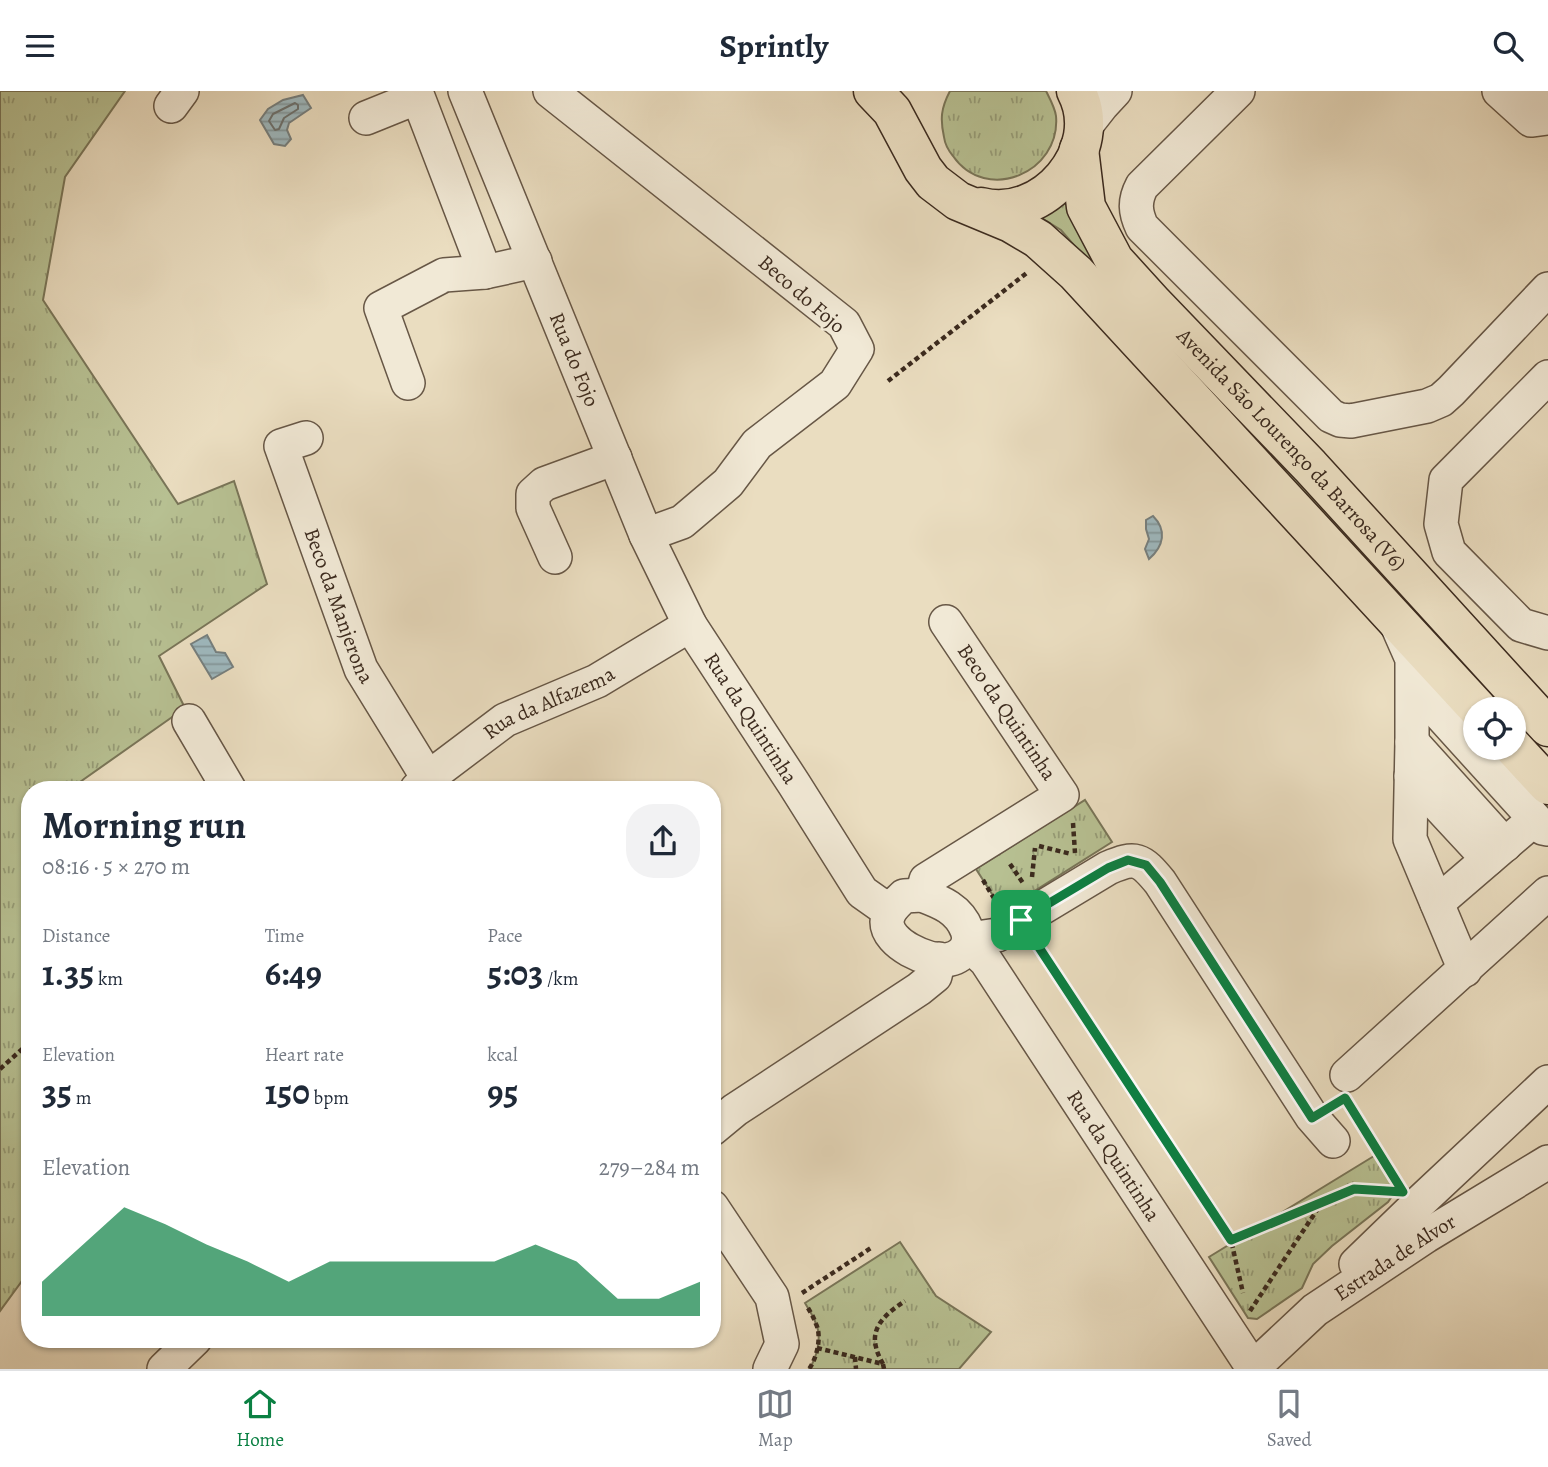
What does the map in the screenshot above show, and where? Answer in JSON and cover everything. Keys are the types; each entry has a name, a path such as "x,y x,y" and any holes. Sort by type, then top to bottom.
{"main road":[{"name":"Avenida São Lourenço da Barrosa (V6)","path":"873,91 892,111 923,169 933,182 958,201 1011,222 1038,239 1076,272 1467,697"},
{"name":"Avenida São Lourenço da Barrosa (V6)","path":"917,91 909,125 912,142 923,169"},
{"name":"Avenida São Lourenço da Barrosa (V6)","path":"1076,91 1082,102 1086,207 1114,260 1319,475 1548,727"},
{"name":"Avenida São Lourenço da Barrosa (V6)","path":"958,201 992,210 1023,206 1050,192 1070,169 1082,139"},
{"path":"1501,848 1511,760"}],"street":[{"name":"Rua do Fojo","path":"465,91 646,535 690,625"},
{"path":"1082,139 1102,104 1115,91"},
{"path":"1238,91 1142,186 1135,206 1137,217 1142,227 1331,416 1351,421 1427,406 1441,400 1548,289"},
{"path":"1499,91 1531,120 1548,118"},
{"path":"1537,91 1548,101"},
{"name":"Beco do Fojo","path":"535,93 844,324 858,349 835,384 757,444 728,483 682,522 646,535"},
{"path":"366,118 418,97 485,272"},
{"path":"408,383 381,308 444,275 485,272 535,261"},
{"path":"1548,377 1446,480 1441,524 1448,552 1521,625 1548,633"},
{"name":"Beco da Manjerona","path":"306,438 281,446 361,669 420,781"},
{"path":"555,558 533,507 533,494 544,484 615,458"},
{"path":"1393,616 1428,701 1501,848 1465,970"},
{"name":"Beco da Quintinha","path":"922,895 926,880 1062,795 946,622"},
{"name":"Rua da Alfazema","path":"426,781 505,720 597,681 690,625"},
{"name":"Rua da Quintinha","path":"690,625 862,892 879,904 891,908"},
{"path":"1412,659 1410,839 1501,848"},
{"path":"189,721 224,781"},
{"path":"1412,726 1501,848"},
{"path":"1411,790 1501,848"},
{"path":"969,942 962,919 956,911 941,902 922,895 904,896 891,908 887,923 893,939 923,956 946,960 958,956 969,942 997,935 1009,910 1128,860 1146,865 1160,882 1322,1130"},
{"path":"1348,1075 1548,893"},
{"name":"Rua da Quintinha","path":"969,942 986,961 1253,1369"},
{"path":"721,1120 919,989 935,977 939,959"},
{"path":"1315,1310 1365,1254 1548,1082"},
{"name":"Estrada de Alvor","path":"1253,1369 1315,1310 1426,1236 1548,1162"},
{"path":"721,1220 772,1297 782,1344 770,1369"},
{"path":"164,1369 186,1348"}],"path":[{"path":"888,381 1035,266"},
{"path":"1028,843 1075,855 1073,820"},
{"path":"983,879 1009,910 1231,1240 1248,1314 1321,1204"},
{"path":"0,1069 21,1050"},
{"path":"1322,1130 1345,1098 1403,1192"},
{"path":"1231,1240 1354,1189 1391,1191"},
{"path":"809,1369 813,1365 817,1348 818,1327 799,1295 871,1248"},
{"path":"883,1366 875,1338 879,1325 887,1313 905,1301"},
{"path":"817,1348 883,1366"},
{"path":"855,1357 856,1369"}],"green space":[{"path":"0,91 125,91 65,177 43,300 178,504 234,481 267,584 159,656 185,708 81,781 21,781 21,1282 0,1311"},
{"path":"950,91 1046,91 1056,116 1054,136 1047,153 1034,166 1019,175 1001,179 984,178 967,170 951,154 944,140 942,114"},
{"path":"1068,199 1501,697 1488,697 1061,230 1040,217"},
{"path":"1085,800 1112,842 1003,911 976,869"},
{"path":"1374,1156 1397,1189 1388,1202 1313,1264 1302,1288 1257,1319 1248,1318 1209,1257"},
{"path":"900,1242 936,1296 991,1332 959,1369 809,1369 816,1353 819,1335 805,1303"}],"water":[{"path":"303,95 311,108 289,123 287,130 291,139 285,146 274,144 260,120 268,109 283,100"},
{"path":"1153,516 1160,527 1162,538 1158,549 1149,559 1145,549 1149,539 1146,520"},
{"path":"207,635 216,652 225,653 233,667 212,679 191,644"}],"route":[{"path":"1128,860 1146,865 1160,882 1312,1118 1345,1098 1403,1192 1354,1189 1231,1240 1021,920 1108,868 1128,860"}]}
